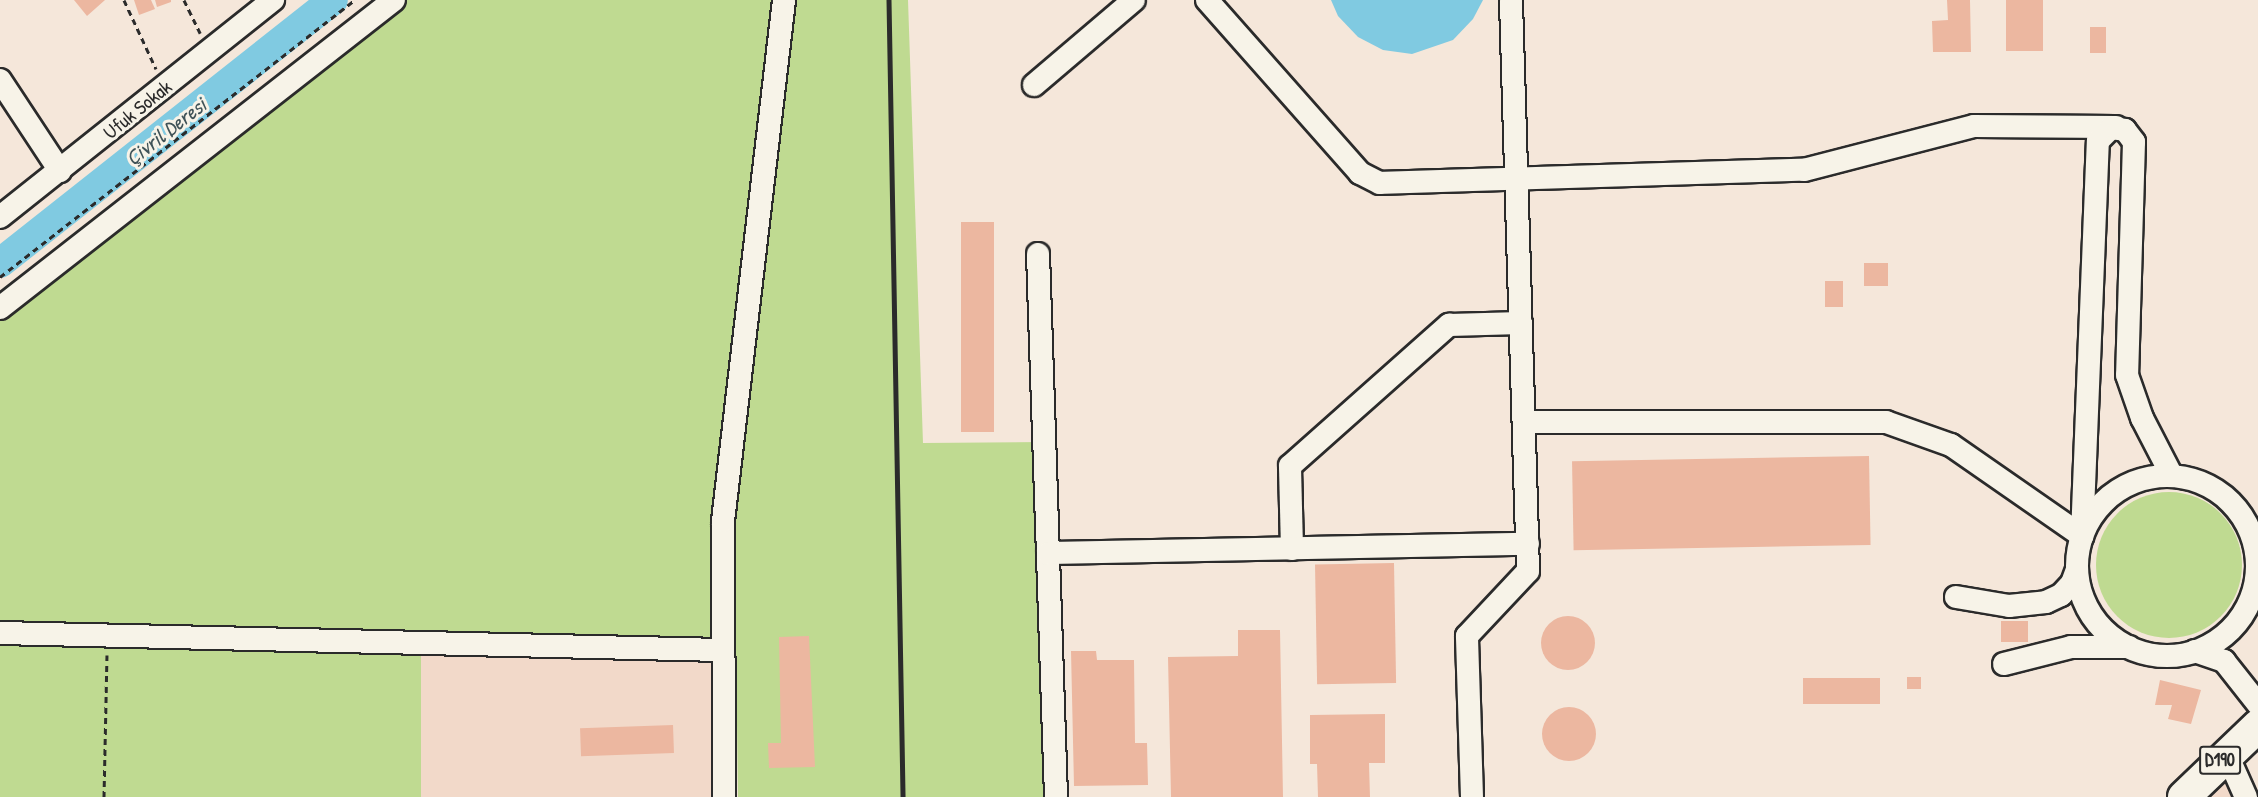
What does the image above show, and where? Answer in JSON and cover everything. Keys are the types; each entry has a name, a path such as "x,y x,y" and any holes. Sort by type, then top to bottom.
{"highway":[{"name":"D190","path":"2184,797 2258,726"},
{"name":"D190","path":"2204,797 2258,744"}],"street":[{"name":"Ufuk Sokak","path":"0,217 273,0"},
{"path":"0,308 394,0"},
{"path":"724,797 722,650 726,478 784,0"},
{"path":"1034,85 1134,0"},
{"path":"1207,0 1369,179 1380,183 1804,170 1974,126 2041,124 2107,134 2130,134 2134,142 2126,366 2140,412 2172,476"},
{"path":"1472,797 1467,636 1528,571 1511,0"},
{"path":"738,797 737,521 768,270 783,92 782,26"},
{"path":"0,80 60,171"},
{"path":"1956,597 2008,606 2046,602 2067,589 2077,569 2082,536 2107,134"},
{"path":"1038,254 1056,797"},
{"path":"1292,549 1290,466 1449,325 1521,323"},
{"path":"1524,422 1886,422 1951,445 2082,536"},
{"path":"2004,664 2071,647 2130,647 2162,655 2195,651 2224,635 2245,610 2256,592 2255,546 2237,510 2204,484 2172,476 2140,480 2117,491 2098,508 2082,536"},
{"path":"1048,553 1528,544"},
{"path":"2077,569 2082,593 2092,615 2103,628 2130,647"},
{"path":"0,633 722,650"},
{"path":"2195,651 2224,661 2258,704"},
{"path":"2233,768 2246,797"}],"path":[{"path":"124,0 144,48 166,85"},
{"path":"184,0 212,48"},
{"path":"0,277 355,0"},
{"path":"104,797 108,635"}],"shaded area":[{"path":"421,640 722,651 717,797 416,797"},
{"path":"2233,768 2246,797 2204,797"}],"green space":[{"path":"394,0 908,0 923,443 1045,442 1056,797 738,797 736,650 421,641 421,797 0,797 0,308"},
{"path":"2169,492 2197,498 2220,514 2236,537 2242,565 2236,593 2220,616 2197,632 2169,638 2141,632 2118,616 2102,593 2096,565 2102,537 2118,514 2141,498"}],"water":[{"path":"1331,0 1483,0 1473,19 1453,40 1412,54 1383,50 1358,37 1338,16"}],"building":[{"path":"74,0 105,0 87,16"},
{"path":"134,0 151,0 155,9 139,15"},
{"path":"155,0 171,0 171,2 157,7"},
{"path":"1947,0 1970,0 1971,52 1933,52 1932,21 1948,20"},
{"path":"2006,0 2043,0 2043,51 2006,51"},
{"path":"2090,27 2106,27 2106,53 2090,53"},
{"path":"961,222 994,222 994,432 961,432"},
{"path":"1864,263 1888,263 1888,286 1864,286"},
{"path":"1825,281 1843,281 1843,307 1825,307"},
{"path":"1869,456 1871,545 1574,550 1572,461"},
{"path":"1394,563 1396,683 1317,684 1315,564"},
{"path":"1568,616 1578,618 1587,624 1593,633 1595,643 1593,653 1587,662 1578,668 1568,670 1558,668 1549,662 1543,653 1541,643 1543,633 1549,624 1558,618"},
{"path":"2001,621 2028,621 2028,642 2001,642"},
{"path":"1238,630 1280,630 1283,797 1171,797 1168,657 1238,656"},
{"path":"809,636 815,767 769,768 768,743 781,743 779,637"},
{"path":"1071,651 1096,651 1097,660 1134,660 1135,743 1147,743 1148,785 1074,786"},
{"path":"1907,677 1921,677 1921,689 1907,689"},
{"path":"1803,678 1880,678 1880,704 1803,704"},
{"path":"2160,680 2201,690 2191,724 2168,719 2172,705 2155,705"},
{"path":"1569,707 1579,709 1588,715 1594,724 1596,734 1594,744 1588,753 1579,759 1569,761 1559,759 1550,753 1544,744 1542,734 1544,724 1550,715 1559,709"},
{"path":"1385,714 1385,763 1369,763 1370,797 1318,797 1317,764 1310,764 1310,715"},
{"path":"673,725 674,753 581,756 580,728"}],"waterway":[{"name":"Çivril Deresi","path":"0,263 333,0"}],"railway":[{"path":"889,0 903,797"}]}
